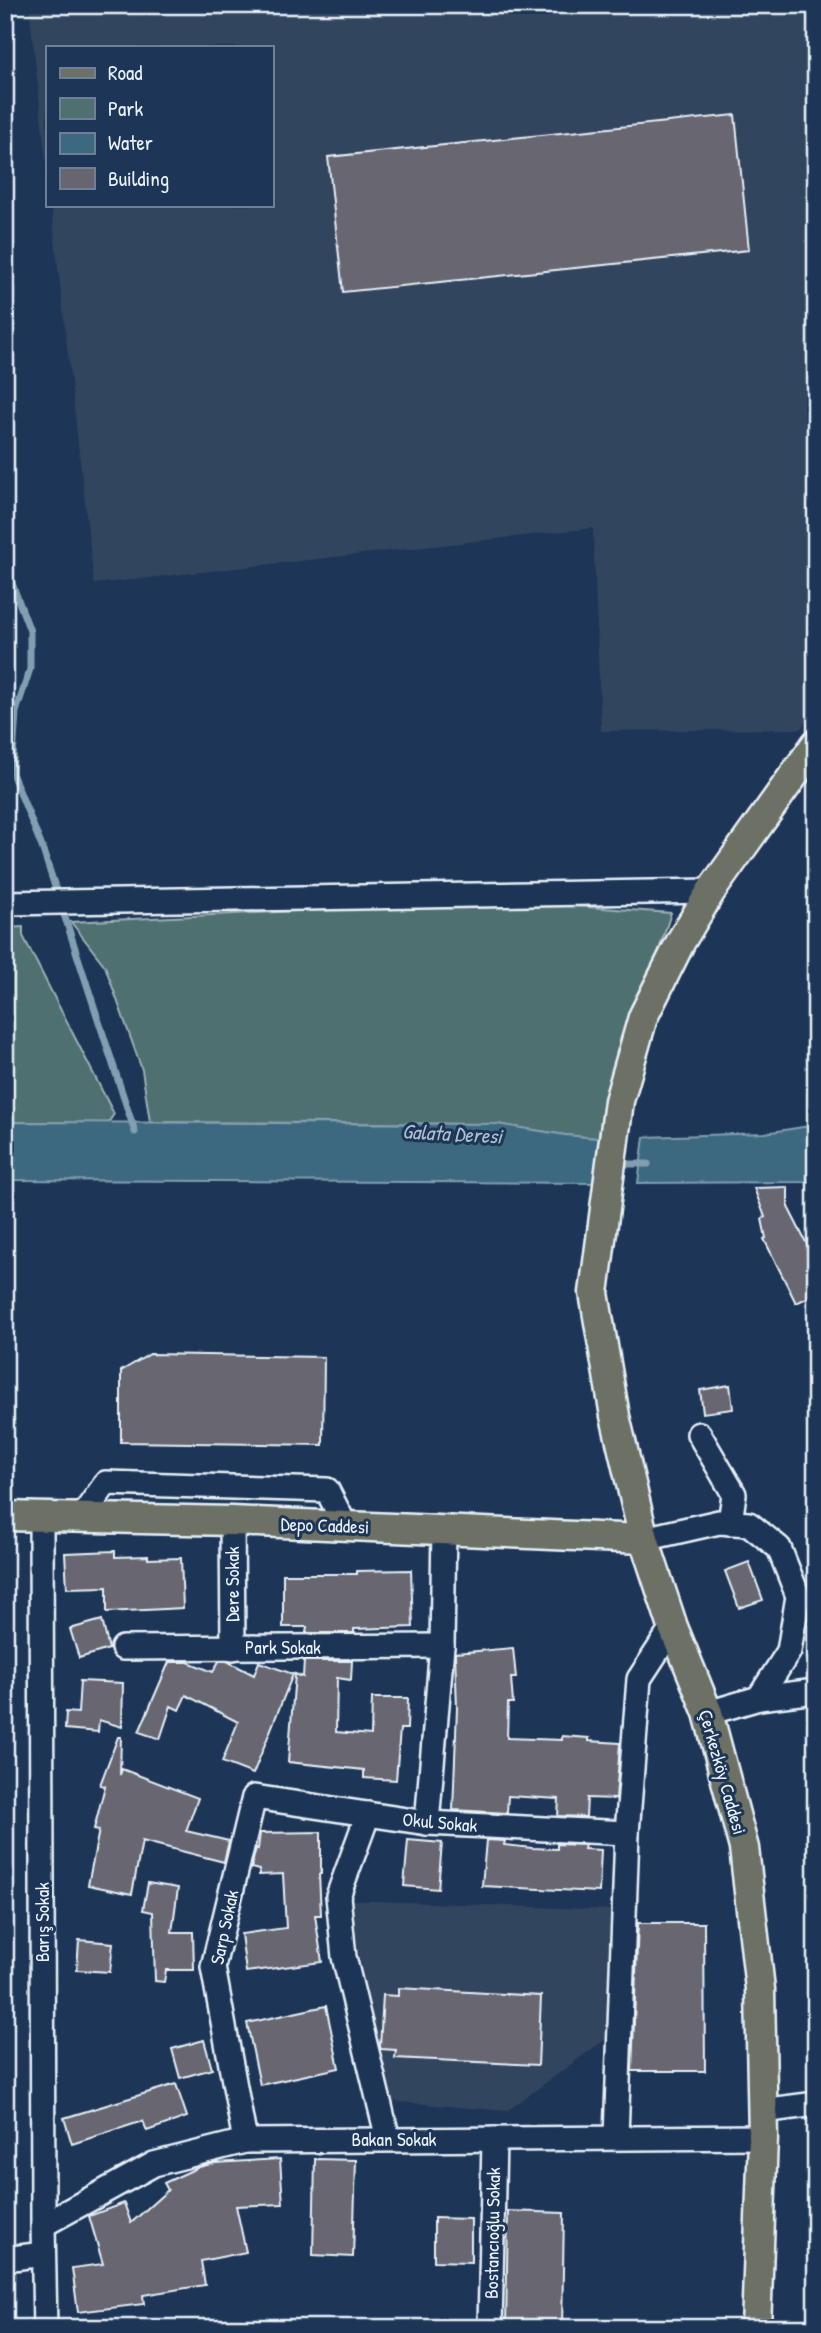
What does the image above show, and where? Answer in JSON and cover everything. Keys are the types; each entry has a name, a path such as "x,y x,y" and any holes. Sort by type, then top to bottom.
{"main road":[{"name":"Çerkezköy Caddesi","path":"756,2328 762,2124 760,1989 744,1848 708,1713 673,1627 644,1539 615,1416 594,1293 618,1101 643,1017 681,941 711,891 816,744"},
{"name":"Depo Caddesi","path":"5,1516 345,1525 644,1539"}],"street":[{"path":"13,903 711,891"},
{"path":"699,1434 734,1494 730,1523"},
{"path":"82,1517 106,1483 327,1490 345,1525"},
{"name":"Barış Sokak","path":"41,1517 45,2328"},
{"name":"Dere Sokak","path":"232,1521 233,1647"},
{"path":"644,1539 719,1522 749,1524 779,1548 797,1596 789,1651 759,1698"},
{"path":"427,1823 442,1646 443,1529"},
{"path":"616,2137 627,1833 639,1679 673,1627"},
{"name":"Park Sokak","path":"123,1648 442,1646"},
{"path":"708,1713 759,1698 816,1691"},
{"name":"Okul Sokak","path":"254,1797 427,1823 627,1833"},
{"name":"Sarp Sokak","path":"246,2141 213,1967 254,1797"},
{"path":"368,1814 338,1896 344,1957 388,2138"},
{"name":"Bakan Sokak","path":"43,2225 154,2164 246,2141 616,2137 762,2124 816,2104"},
{"name":"Bostancıoğlu Sokak","path":"490,2328 494,2139"},
{"path":"5,2259 43,2254"}],"shaded area":[{"path":"29,5 816,5 816,704 801,729 601,731 593,528 94,584 51,206 273,206 273,46 46,46 46,162"},
{"path":"349,1900 615,1910 610,2036 507,2111 387,2101"}],"green space":[{"path":"503,901 671,913 624,1056 607,1139 497,1124 150,1122 142,1070 105,966 71,922"},
{"path":"23,927 23,936 114,1114 108,1123 5,1122 5,928"}],"water":[{"path":"5,1122 497,1124 607,1139 600,1183 5,1180"},
{"path":"816,1125 816,1182 638,1183 644,1137 765,1133"}],"building":[{"path":"735,115 749,250 343,292 328,157"},
{"path":"788,1187 788,1207 816,1262 816,1294 796,1303 764,1239 762,1219 765,1217 754,1188"},
{"path":"150,1354 324,1357 323,1445 121,1442 121,1371"},
{"path":"730,1385 733,1409 703,1413 700,1390"},
{"path":"115,1551 115,1557 181,1558 183,1608 107,1612 107,1587 67,1588 65,1553"},
{"path":"749,1562 763,1600 739,1608 725,1571"},
{"path":"411,1570 413,1627 354,1629 354,1633 306,1633 307,1627 283,1627 283,1574 357,1574 357,1571"},
{"path":"102,1620 109,1649 79,1658 70,1629"},
{"path":"513,1648 516,1678 511,1678 513,1703 508,1703 507,1738 562,1740 562,1736 620,1743 616,1799 587,1798 586,1817 558,1816 559,1799 508,1796 507,1813 453,1810 457,1708 455,1653"},
{"path":"219,1661 227,1661 254,1675 259,1662 293,1674 253,1774 222,1762 238,1722 186,1695 179,1710 171,1706 160,1739 139,1732 169,1662 188,1662 213,1672"},
{"path":"304,1661 352,1661 351,1680 337,1678 336,1732 371,1735 372,1698 408,1698 407,1729 400,1729 396,1780 364,1778 364,1770 288,1762 295,1674 303,1677"},
{"path":"80,1681 123,1683 122,1727 99,1720 98,1732 65,1729 66,1712 78,1713"},
{"path":"118,1737 121,1737 120,1775 122,1769 198,1798 186,1831 229,1841 224,1862 142,1841 132,1894 88,1885 99,1830 94,1829 105,1786 100,1785"},
{"path":"321,1832 321,1915 315,1915 322,1962 246,1972 241,1934 286,1928 283,1874 259,1875 259,1870 251,1868 260,1833"},
{"path":"408,1840 442,1843 438,1889 404,1886"},
{"path":"486,1840 505,1841 504,1845 532,1848 557,1849 557,1844 585,1845 584,1849 601,1850 599,1892 482,1886"},
{"path":"148,1883 178,1888 172,1932 193,1932 194,1970 166,1970 164,1982 155,1981 153,1912 143,1910"},
{"path":"638,1923 704,1923 705,2071 632,2071"},
{"path":"79,1940 113,1943 110,1972 77,1970"},
{"path":"398,1988 541,1996 538,2065 395,2058 396,2050 380,2047 383,1995 398,1996"},
{"path":"326,2006 339,2068 260,2085 247,2023"},
{"path":"204,2040 212,2069 180,2078 172,2049"},
{"path":"176,2084 187,2117 147,2131 143,2121 72,2144 64,2118"},
{"path":"280,2159 283,2204 236,2206 246,2252 201,2261 205,2285 143,2295 144,2304 78,2312 72,2268 103,2264 89,2216 124,2203 131,2223 168,2190 164,2183 199,2167 215,2163"},
{"path":"315,2159 356,2160 353,2257 313,2255"},
{"path":"508,2211 564,2213 562,2328 506,2328"},
{"path":"434,2218 471,2219 471,2262 434,2261"}],"waterway":[{"path":"5,565 30,631 30,669 16,712 12,773 42,847 135,1132"},
{"name":"Galata Deresi","path":"617,1164 648,1164"}]}
